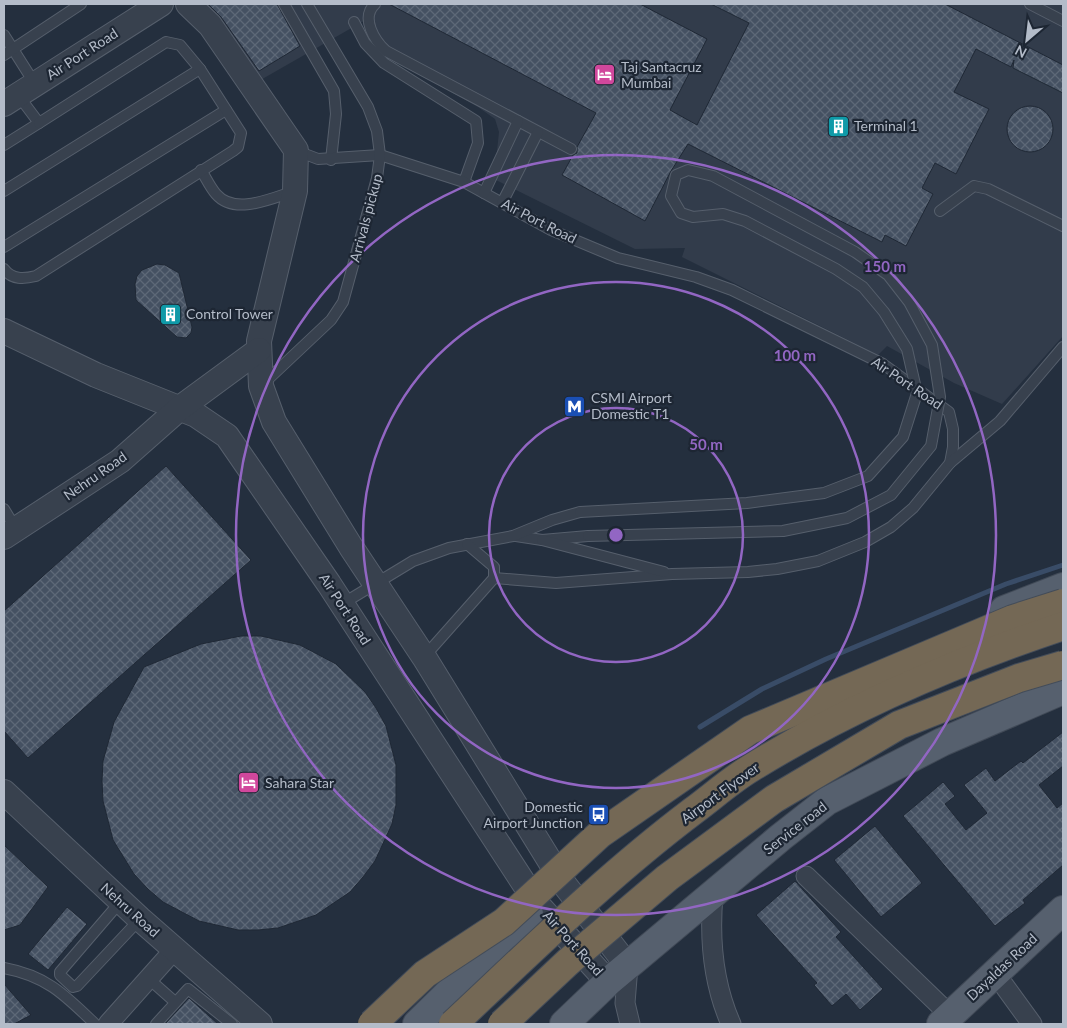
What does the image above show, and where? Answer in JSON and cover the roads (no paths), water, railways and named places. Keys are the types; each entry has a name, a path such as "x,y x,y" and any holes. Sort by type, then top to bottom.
{"highway":[{"path":"372,1024 425,974 504,922 600,834 750,730 1013,619 1063,603"},
{"name":"Airport Flyover","path":"453,1024 542,939 642,850 750,769 879,698 1003,646 1063,626"},
{"path":"502,1024 568,962 668,878 774,799 899,725 1019,678 1063,665"}],"main road":[{"path":"417,1024 538,905 564,884 629,823 742,745 897,654 1063,587"},
{"name":"Service road","path":"564,1024 618,974 781,837 827,801 942,742 1063,690"},
{"name":"Dayaldas Road","path":"945,1020 1063,910"}],"street":[{"name":"Air Port Road","path":"19,95 161,4"},
{"path":"188,4 210,24 296,150"},
{"name":"Air Port Road","path":"296,150 296,191 259,341 261,386 274,422 351,547 424,657 618,974"},
{"name":"Air Port Road","path":"4,331 96,375 196,415 227,436 342,604 538,905 618,974"},
{"name":"Nehru Road","path":"10,533 120,461 180,408 259,350"},
{"name":"Nehru Road","path":"4,792 174,950 248,1022"},
{"path":"806,876 945,1020"},
{"path":"713,896 712,950 717,984 731,1024"},
{"path":"108,1024 174,950"},
{"path":"995,973 1032,1024"},
{"path":"618,974 630,1024"}],"lane":[{"path":"8,52 81,4"},
{"path":"284,4 334,91 336,114 331,160 318,159 296,150"},
{"name":"Arrivals pickup","path":"261,386 331,320 343,302 378,178 380,155 377,131 368,107 307,4"},
{"path":"1030,4 1063,21"},
{"path":"372,5 369,16 373,37 386,51 571,149"},
{"path":"354,22 365,43 384,63 476,121 478,143 464,182"},
{"path":"4,35 19,95 39,122"},
{"path":"4,145 166,42 180,45 200,69 241,133 241,139 233,152 201,170 36,276 20,279 11,276 4,269"},
{"path":"4,191 200,69"},
{"path":"4,247 226,110"},
{"path":"484,193 518,121"},
{"path":"502,203 538,132"},
{"name":"Air Port Road","path":"331,160 380,155 464,182 551,230 618,258 696,277 732,290 884,364 949,412 954,429 954,447 950,463"},
{"path":"201,170 217,195 235,204 248,205 296,191"},
{"path":"342,604 413,561 467,544 513,536 552,520 580,512 747,503 824,493 868,476 903,437 917,392 907,349 884,312 863,287 836,269 745,220 723,214 693,217 680,213 671,196 676,174 688,170 714,176 847,248 888,276 909,302 932,344 940,397 931,446 891,495 847,518 783,531 588,536 542,540"},
{"path":"940,211 974,186 988,189 1063,226"},
{"path":"494,578 556,583 672,574 777,569 818,561 834,555 865,542 891,526 913,508 950,463 1000,421 1063,347"},
{"path":"4,509 10,533"},
{"path":"513,536 542,540 672,574"},
{"path":"424,657 494,578 494,567 467,544"},
{"path":"121,901 60,972 60,975 73,987 77,986 140,919"},
{"path":"4,968 26,972 55,987 95,1024"},
{"path":"149,979 175,1002"},
{"path":"156,1024 185,990 189,989 248,1022"}],"waterway":[{"path":"700,727 762,689 826,659 1006,584 1063,565"}],"place":[{"name":"Taj Santacruz Mumbai","path":"605,75"},
{"name":"Terminal 1","path":"838,126"},
{"name":"Control Tower","path":"170,314"},
{"name":"CSMI Airport Domestic T1","path":"575,406"},
{"name":"Sahara Star","path":"249,783"},
{"name":"Domestic Airport Junction","path":"599,815"}]}
